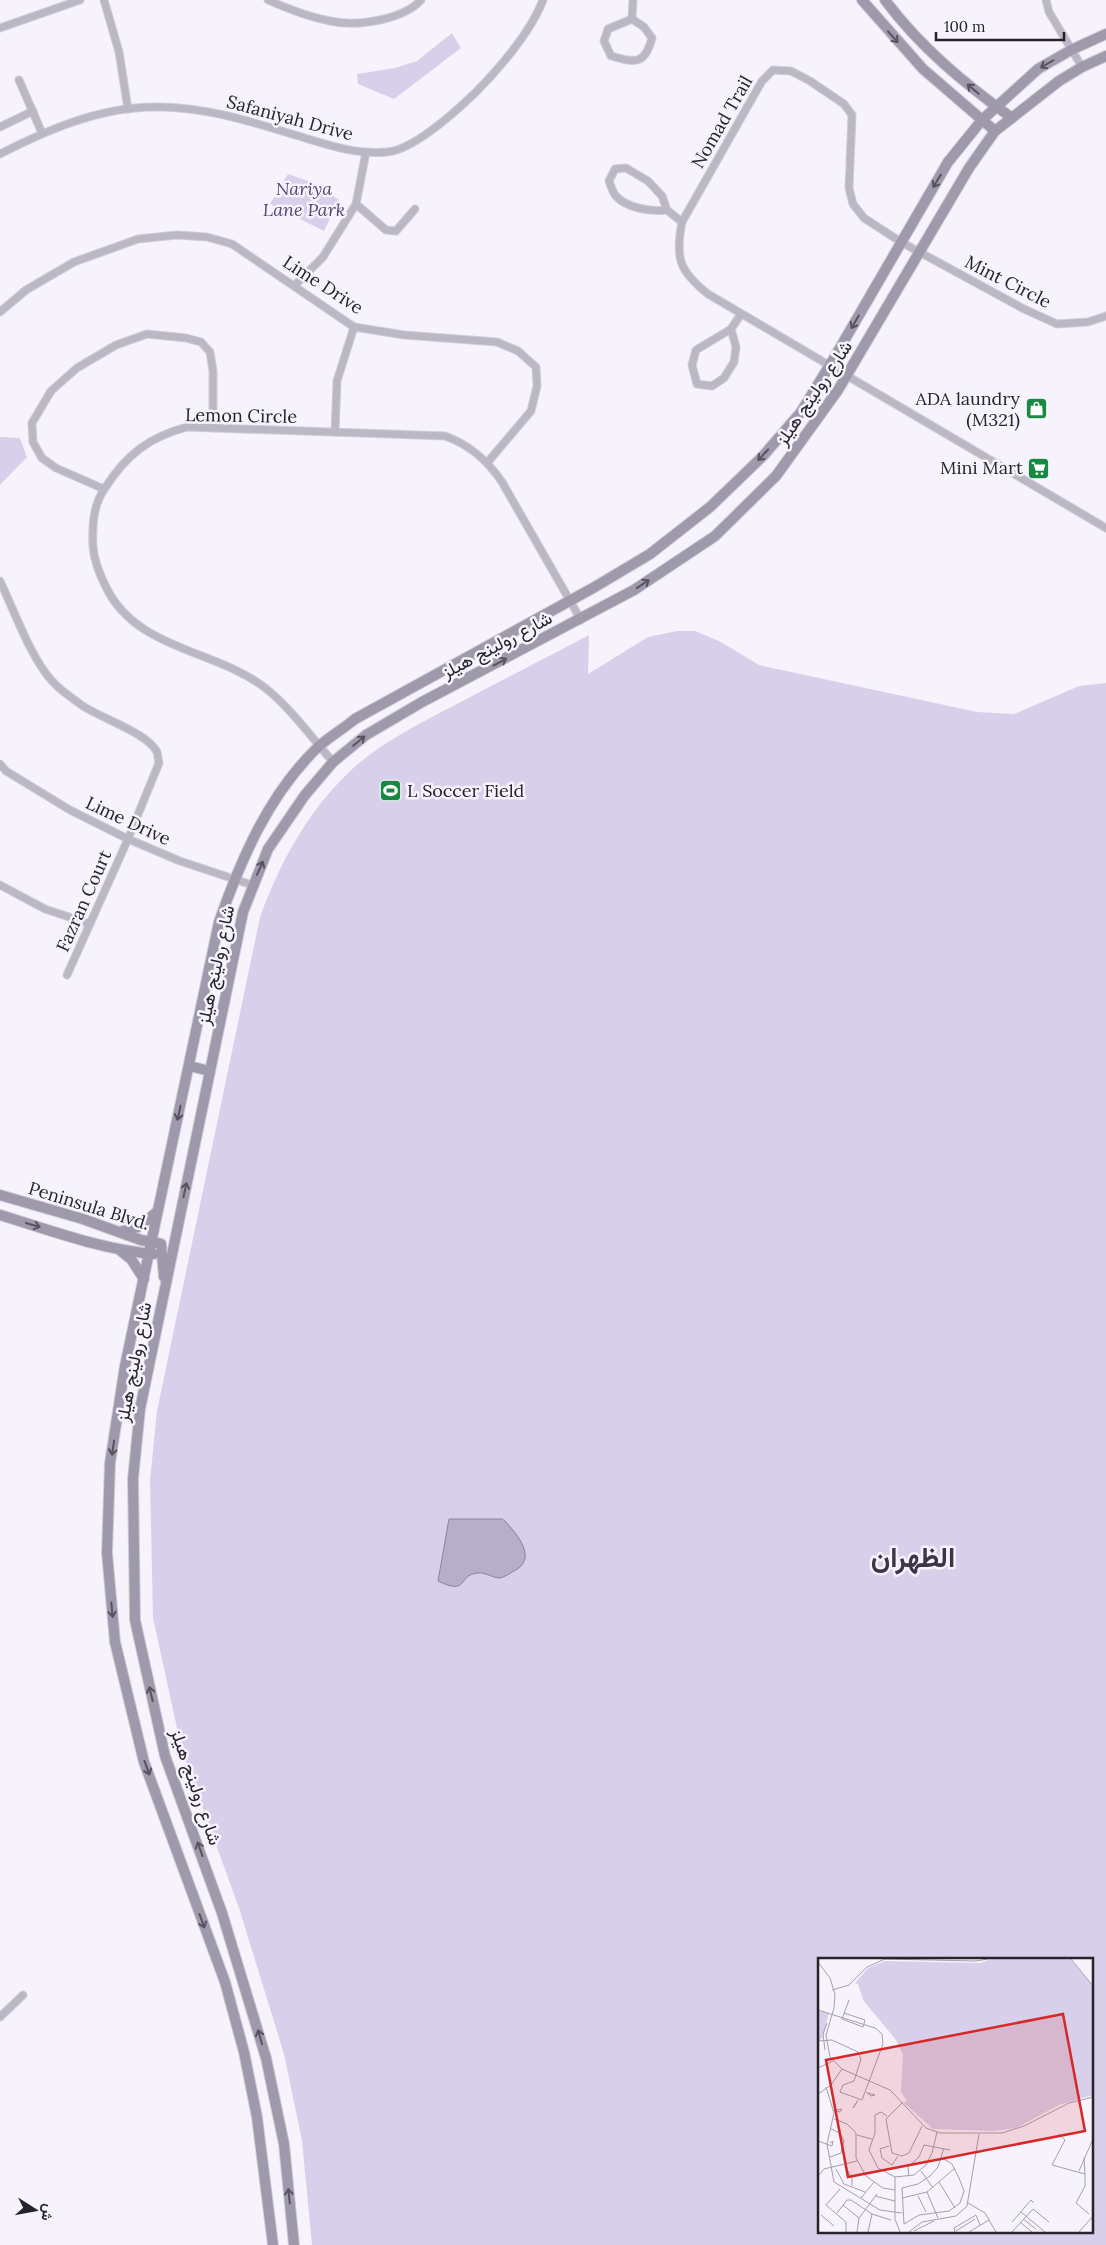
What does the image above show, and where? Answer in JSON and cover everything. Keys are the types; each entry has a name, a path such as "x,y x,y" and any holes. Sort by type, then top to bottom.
{"main road":[{"path":"862,0 923,69 995,131"},
{"path":"885,0 902,23 937,58 975,92 1012,118"},
{"name":"شارع رولينج هيلز","path":"273,2245 257,2117 244,2052 225,1982 144,1762 116,1642 107,1553 110,1463 125,1366 219,922 234,879 267,814 297,772 319,746 355,719 650,554 710,507 763,456 794,419 830,365 948,162 982,120 995,106 1038,69 1071,50 1106,34"},
{"name":"شارع رولينج هيلز","path":"294,2245 284,2144 266,2058 222,1913 165,1756 135,1620 134,1470 140,1409 243,912 252,885 268,849 305,795 333,762 366,735 407,711 581,620 634,590 714,536 776,476 847,375 969,168 995,131 1059,81 1082,67 1106,56"},
{"path":"189,1066 210,1071"},
{"name":"Peninsula Blvd.","path":"0,1195 161,1244 164,1288"},
{"path":"120,1232 138,1227 158,1212"},
{"name":"Peninsula Blvd.","path":"0,1215 118,1249 149,1254 159,1255 175,1238"},
{"path":"118,1249 131,1259 144,1280"}],"street":[{"path":"0,28 80,0"},
{"path":"104,0 119,52 128,109"},
{"path":"268,0 296,12 332,22 342,22 392,18 415,7 421,0"},
{"name":"Safaniyah Drive","path":"0,154 42,133 90,118 128,109 154,107 186,108 230,116 343,150 388,152 419,139 455,113 487,81 518,42 539,10 543,0"},
{"path":"632,19 633,0"},
{"path":"1046,0 1049,12 1082,67"},
{"path":"632,19 644,27 652,38 648,51 642,58 630,62 612,56 604,41 608,29 632,19"},
{"name":"Nomad Trail","path":"901,242 864,218 853,204 849,188 852,114 844,104 810,81 791,71 773,70 762,82 682,222 678,240 680,262 689,279 708,294 1106,528"},
{"path":"19,80 42,133"},
{"path":"0,127 33,111"},
{"path":"295,285 323,257 356,204 366,152"},
{"path":"667,210 652,212 644,210 616,197 609,181 615,169 626,168 648,181 662,196 667,210 682,222"},
{"path":"356,204 386,230 396,231 414,209"},
{"name":"Lime Drive","path":"0,312 26,290 74,262 138,239 177,235 207,237 232,244 295,285 354,327 404,335 497,342 518,351 536,367 537,386 531,411 487,463"},
{"name":"Mint Circle","path":"901,242 1024,309 1057,324 1088,322 1106,316"},
{"path":"731,329 736,347 734,362 724,378 712,386 697,384 692,365 696,350 731,329 741,314"},
{"path":"334,432 337,382 354,327"},
{"path":"100,490 56,468 42,458 33,442 32,423 51,391 77,368 116,345 147,334 186,338 201,342 210,352 213,371 213,428"},
{"name":"Lemon Circle","path":"333,762 264,688 238,671 140,629 112,601 94,561 92,526 100,490 117,468 144,444 165,433 187,427 445,436 463,443 487,463 502,482 581,620"},
{"name":"Fazran Court","path":"0,581 18,623 52,682 101,717 138,735 156,751 159,763 128,839 67,975"},
{"name":"Lime Drive","path":"0,764 6,771 70,810 128,839 180,861 252,885"},
{"path":"0,895 2,886 45,909 90,924"},
{"path":"0,2017 23,1995"}],"green space":[{"path":"452,33 461,48 394,99 358,84 357,74 395,68 417,61"},
{"name":"Nariya Lane Park","path":"288,174 314,183 339,200 324,231 270,204"},
{"path":"0,437 20,438 27,457 0,485"},
{"path":"677,631 695,631 721,642 759,665 977,712 1014,714 1079,686 1106,683 1106,2245 312,2245 302,2141 284,2054 239,1908 182,1751 153,1618 150,1480 157,1411 260,917 276,878 295,841 318,806 346,775 371,754 413,727 589,635 588,674 648,637"}],"shaded area":[{"path":"449,1519 502,1519 520,1540 525,1560 521,1566 500,1578 478,1573 467,1577 459,1586 448,1585 438,1581"}],"place":[{"name":"ADA laundry (M321)","path":"1036,409"},
{"name":"Mini Mart","path":"1039,468"},
{"name":"L Soccer Field","path":"391,791"}],"district":[{"name":"الظهران","path":"913,1557"}]}
